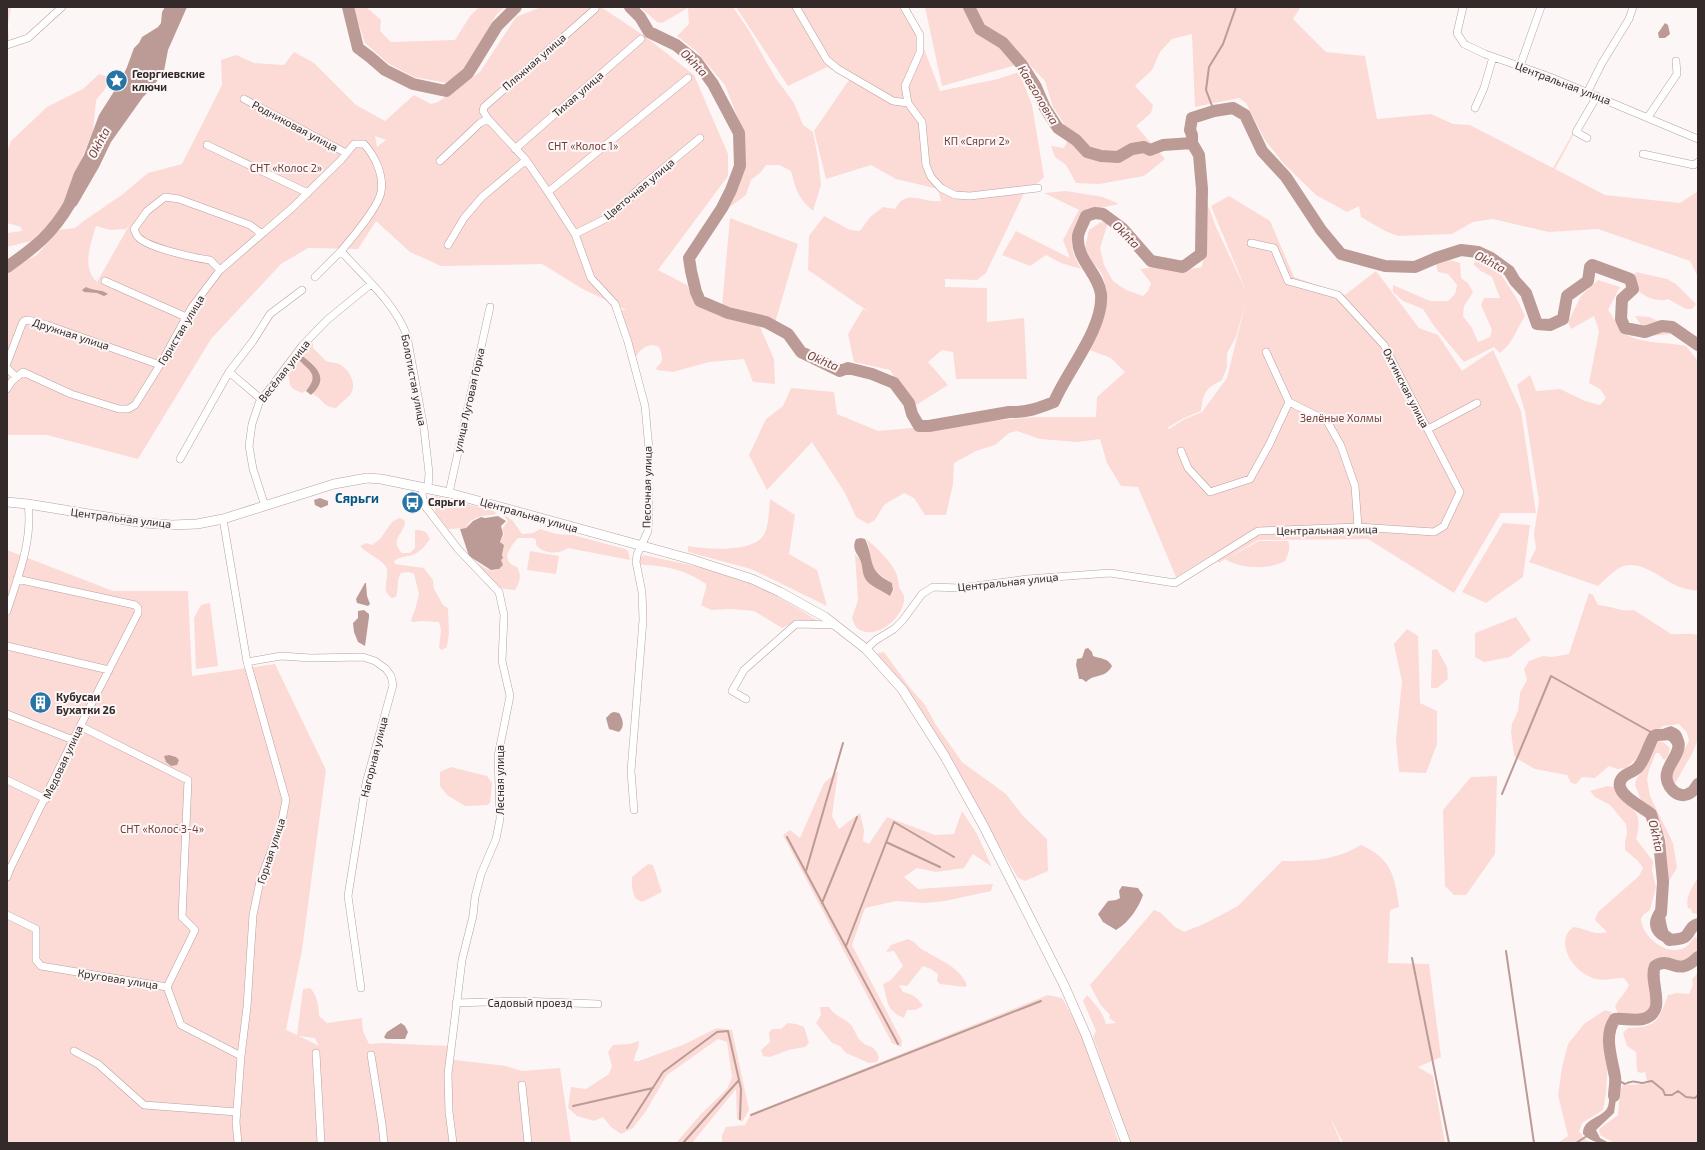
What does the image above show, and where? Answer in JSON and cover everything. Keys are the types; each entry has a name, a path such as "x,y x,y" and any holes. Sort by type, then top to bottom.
{"street":[{"path":"7,45 28,38 62,7"},
{"path":"796,7 827,60 838,69 894,102 908,103"},
{"path":"904,7 920,35 920,52 905,86 908,103 922,122 926,165 931,178 941,188 955,195 970,196 1038,188"},
{"name":"Центральная улица","path":"1463,7 1457,33 1464,44 1493,57 1597,96 1698,139"},
{"path":"1520,66 1541,7"},
{"path":"1587,93 1602,63 1629,20 1633,7"},
{"name":"Пляжная улица","path":"488,119 483,112 484,106 595,8"},
{"name":"Тихая улица","path":"515,149 641,39"},
{"path":"1475,108 1484,88 1493,57"},
{"path":"1648,117 1677,74 1676,61"},
{"path":"548,192 688,78"},
{"path":"1587,138 1576,132 1597,96"},
{"name":"Родниковая улица","path":"244,99 346,153"},
{"path":"440,161 480,123 488,119"},
{"name":"Песочная улица","path":"488,119 526,160 548,192 575,234 591,278 612,300 618,310 647,413 649,507 648,531 636,562 642,592 643,620 631,771 634,810"},
{"name":"Цветочная улица","path":"575,234 609,217 642,186 700,138"},
{"name":"Гористая улица","path":"16,377 23,372 71,394 125,409 131,408 138,403 192,307 220,270 308,193 341,160 354,144 364,144 373,154 380,173 381,192 375,206 341,251"},
{"path":"206,145 308,193"},
{"path":"1643,154 1694,166 1698,162"},
{"path":"448,245 464,218 482,197 526,160"},
{"path":"220,270 210,260 172,252 138,237 134,229 147,211 165,197 179,199 250,225 262,234"},
{"name":"Охтинская улица","path":"1251,243 1274,248 1288,281 1338,294 1384,345 1460,492 1444,526"},
{"path":"315,277 341,251"},
{"name":"Болотистая улица","path":"341,251 396,312 407,336 424,429 429,473 426,487"},
{"path":"105,281 186,317"},
{"name":"Весёлая улица","path":"265,506 253,469 249,446 252,424 262,399 302,346 317,330 371,284"},
{"path":"180,459 229,372 253,341 270,314 302,290"},
{"name":"улица Луговая Горка","path":"449,493 490,307"},
{"name":"Дружная улица","path":"7,363 20,328 24,321 28,320 47,325 160,365"},
{"path":"1266,352 1289,402 1327,421 1341,446 1355,486 1358,527"},
{"path":"7,368 16,377 7,389"},
{"path":"229,372 262,399"},
{"path":"1181,451 1188,468 1210,492 1250,479 1289,402"},
{"path":"1428,429 1477,404"},
{"name":"Центральная улица","path":"7,502 151,523 197,524 223,519 334,484 360,479 381,479 426,487 690,559 752,579 780,592 836,625 866,649 902,689 944,755 983,825 1025,906 1076,1010 1126,1143"},
{"name":"Лесная улица","path":"426,487 422,495 425,506 458,549 499,592 504,615 502,661 510,696 498,756 500,819 496,839 488,853 479,880 473,916 462,960 459,1003 448,1074 449,1112 453,1143"},
{"path":"7,611 25,553 30,516 28,504"},
{"name":"Горная улица","path":"223,519 247,662 286,800 281,825 260,881 253,915 247,1007 241,1056 236,1122 238,1143"},
{"name":"Центральная улица","path":"866,649 876,640 894,629 903,620 922,594 933,587 960,588 1028,579 1110,573 1175,583 1258,531 1358,527 1434,532 1444,526"},
{"name":"Медовая улица","path":"7,877 9,868 46,799 73,740 138,613 138,608 135,605 18,579"},
{"path":"746,699 732,691 744,670 796,624 836,625"},
{"path":"7,646 109,670"},
{"name":"Нагорная улица","path":"247,662 281,656 311,658 363,657 375,661 391,676 393,684 366,783 348,896 361,988"},
{"path":"7,714 73,740"},
{"name":"Круговая улица","path":"7,915 36,929 36,960 41,966 167,987 195,930 182,918 188,780 80,726"},
{"path":"7,780 46,799"},
{"path":"167,987 181,1025 241,1056"},
{"name":"Садовый проезд","path":"459,1003 522,1001 598,1004"},
{"path":"74,1051 98,1064 144,1105 237,1112"},
{"path":"316,1053 321,1143"},
{"path":"371,1055 384,1143"},
{"path":"522,1085 528,1143"}],"green space":[{"path":"7,7 11,7 8,25 9,43 7,43"},
{"path":"353,7 366,7 381,20 380,31 391,42 455,40 470,16 479,7 505,7 496,15 464,71 447,83 414,77 389,64 365,43"},
{"path":"541,7 601,7 646,37 694,75 728,154 728,176 658,270 687,285 694,302 707,310 719,316 760,327 774,359 775,384 753,382 744,359 709,362 673,372 657,370 656,368 662,361 659,347 652,345 643,348 636,356 634,355 621,310 626,310 581,288 542,264 441,266 410,252 376,221 358,249 308,248 281,264 211,339 138,459 47,435 7,435 7,270 37,255 58,230 75,228 123,194 148,173 182,164 222,85 221,60 236,55 254,63 284,65 294,52 314,63 356,105 385,121 414,95 431,104 438,102 480,72 516,17","holes":["375,136 386,140 377,147","130,224 97,282 92,276 88,262 96,226 110,230 126,229"]},
{"path":"640,7 733,7 748,29 775,77 794,103 803,125 813,132 821,185 813,211 798,193 791,171 779,165 766,165 761,172 751,180 746,195 726,210 745,167 742,129 725,85 696,51 677,36 689,24 688,8 662,23 657,22"},
{"name":"КП «Сярги 2»","path":"736,7 900,7 923,46 940,91 998,79 1019,72 1032,105 1044,177 1030,190 969,198 896,179 871,165 826,179 814,131 849,80 827,67 788,86"},
{"path":"925,7 1308,7 1300,8 1293,19 1326,52 1365,56 1377,119 1431,114 1453,124 1470,125 1553,168 1574,131 1575,132 1555,169 1605,195 1680,203 1698,191 1698,277 1690,261 1598,229 1549,232 1493,219 1473,222 1452,234 1398,236 1385,231 1361,217 1359,206 1347,212 1316,195 1284,164 1265,140 1246,103 1239,98 1195,107 1192,34 1172,39 1160,52 1152,70 1135,86 1153,105 1151,113 1136,126 1165,159 1144,176 1099,184 1076,183 1066,165 1055,157 1051,146 1064,148 1067,142 1063,122 1053,107 1045,81 1027,62 942,86"},
{"path":"99,74 109,77 106,88 96,100 93,131 59,214 31,241 7,247 7,233 22,231 21,227 7,223 7,152 11,141 47,107 83,89"},
{"path":"938,190 954,199 969,200 1024,193 986,273 977,280 945,279 945,287 987,288 987,322 1024,318 1027,379 956,379 953,352 942,350 928,362 948,385 913,407 890,370 854,362 848,334 863,309 869,312 808,270 809,236 824,216 850,230 860,231 870,217 883,207 895,209 904,199 915,198 941,201"},
{"path":"1066,191 1103,197 1119,204 1086,211 1080,219 1073,233 1072,246 1073,253 1081,269 1061,263 1046,255 1030,266 1002,255 1016,231 1070,258 1063,240 1079,210 1044,193"},
{"name":"Зелёные Холмы","path":"1229,196 1270,221 1294,277 1345,295 1376,271 1419,328 1438,335 1462,371 1493,350 1521,411 1536,513 1501,513 1454,593 1368,539 1258,540 1228,558 1259,541 1288,541 1289,548 1285,561 1271,566 1255,567 1238,565 1225,559 1219,563 1213,554 1176,577 1138,487 1121,486 1107,463 1100,439 1077,442 1040,439 1017,431 1009,433 995,445 976,451 954,463 953,484 946,515 925,515 914,498 904,493 884,505 875,520 868,524 856,517 845,493 812,442 767,490 749,455 766,419 783,406 791,388 834,392 837,414 878,431 1036,417 1096,417 1097,397 1125,372 1111,358 1087,349 1102,314 1105,295 1103,277 1092,262 1085,248 1089,230 1101,222 1108,223 1100,248 1104,265 1113,281 1126,290 1143,296 1148,291 1151,283 1140,269 1155,267 1176,271 1202,267 1207,238 1206,205 1209,208 1216,227 1247,293 1211,206","holes":["1246,301 1227,378 1202,412 1185,419 1169,429 1167,428 1184,418 1201,411 1206,392 1222,380 1227,367 1227,353 1236,337"]},
{"path":"730,218 798,244 775,323 722,306"},
{"path":"1479,258 1502,276 1517,299 1525,316 1511,341 1500,353 1494,347 1464,362 1434,326 1423,309 1403,301 1393,292 1393,285 1430,301 1448,301 1455,294 1457,285 1448,274 1438,272 1436,264 1450,260 1460,263 1461,278 1468,283 1473,292 1464,306 1463,316 1472,328 1478,342 1490,337 1492,330 1481,305 1484,298 1500,298 1492,277 1481,271 1473,264"},
{"path":"1636,272 1667,279 1676,284 1696,304 1692,309 1686,309 1668,299 1656,300 1647,297 1636,288 1633,277"},
{"path":"1598,280 1620,287 1608,310 1622,331 1627,335 1643,340 1686,346 1698,361 1698,591 1678,586 1636,565 1620,567 1598,586 1529,562 1536,549 1534,534 1539,501 1525,412 1517,385 1530,375 1536,391 1560,389 1585,401 1600,405 1606,398 1600,389 1589,383 1599,331 1594,316 1571,329 1568,322 1581,296"},
{"path":"1635,316 1649,317 1658,321 1673,322 1698,338 1698,350 1672,334 1648,336"},
{"path":"311,342 313,344 313,348 326,361 343,366 349,373 353,382 350,395 336,408 328,406 312,394 320,381 320,376 315,367 300,354 306,345"},
{"path":"297,358 310,371 313,380 309,389 302,393 293,389 290,385 289,377 285,372"},
{"path":"435,496 494,511 497,514 475,518 466,528 448,529 435,512 435,504 433,499"},
{"path":"770,499 795,515 789,554 817,570 827,606 751,569 688,552 688,546 717,549 749,545 757,541 765,533"},
{"path":"502,513 513,521 522,534 533,533 540,529 556,534 573,535 625,549 628,551 630,560 568,548 560,552 547,552 536,545 536,540 533,538 518,538 509,550 507,558 519,570 520,579 518,584 515,590 498,588 472,559 483,567 491,570 499,569 503,565 501,562 504,545 500,542 504,534 502,529 508,521"},
{"path":"399,518 404,520 405,524 397,542 397,545 402,553 410,553 415,548 415,530 426,532 430,539 419,552 394,561 395,564 424,568 433,580 434,589 443,605 448,608 449,633 447,647 442,650 439,648 441,630 439,622 412,622 411,620 419,594 414,574 409,572 401,573 396,597 392,598 386,592 386,566 360,546 366,543 372,545 380,539 392,522"},
{"path":"1503,523 1530,525 1523,577 1486,603 1462,592"},
{"path":"866,539 889,562 896,573 900,589 904,597 900,613 894,620 887,626 871,632 863,631 856,627 852,618 858,600 855,554 861,561 866,580 872,586 890,596 894,590 892,583 881,576 873,566"},
{"name":"СНТ «Колос 3-4»","path":"7,550 113,591 188,591 192,676 275,664 326,770 302,950 286,1030 297,1035 303,989 310,988 317,1001 319,1016 327,1023 362,1018 363,1031 369,1044 381,1043 449,1046 447,1059 506,1066 522,1071 560,1068 571,1143 7,1143","holes":["299,1036 315,1038 319,1046"]},
{"path":"530,551 559,556 556,574 527,570"},
{"path":"644,555 703,568 745,581 774,595 818,621 798,620 782,628 754,611 731,609 711,610 701,605 706,584 689,574 677,570 637,563 638,559"},
{"path":"1589,593 1593,595 1598,605 1624,610 1634,610 1671,634 1698,635 1698,739 1693,752 1674,785 1670,784 1670,771 1676,765 1689,741 1687,733 1679,724 1663,726 1653,734 1636,759 1626,768 1617,769 1609,766 1595,778 1582,777 1576,784 1571,783 1567,775 1535,769 1516,758 1514,755 1511,732 1512,724 1518,711 1520,693 1527,680 1524,669 1529,661 1543,656 1552,657 1569,654"},
{"path":"210,603 218,666 196,669 194,618 201,605"},
{"path":"1516,617 1531,640 1510,657 1484,662 1475,657 1475,633"},
{"path":"1407,629 1418,636 1420,703 1437,711 1437,744 1426,773 1399,772 1396,739 1402,682 1394,644"},
{"path":"1437,649 1447,667 1448,679 1437,688 1431,688 1432,650"},
{"path":"884,652 911,689 925,705 936,725 962,762 1006,794 1023,816 1047,839 1048,871 1025,881 1018,878 942,748 879,658 878,653"},
{"path":"1659,741 1663,742 1670,748 1668,756 1664,760 1659,753 1656,753 1647,779 1650,796 1673,843 1677,868 1667,884 1664,848 1666,839 1650,810 1643,805 1635,785 1648,756"},
{"path":"451,767 487,776 492,783 490,803 487,805 465,806 447,795 440,786 440,772"},
{"path":"838,771 832,816 839,829 860,813 864,830 863,841 869,844 887,817 935,835 954,834 962,811 977,834 992,867 973,854 964,868 936,872 917,868 904,877 918,889 993,884 991,891 945,901 924,903 896,901 865,908 852,945 902,1041 901,1047 892,1043 783,835 790,830 800,838 824,783"},
{"path":"1497,776 1495,854 1466,895 1454,895 1445,886 1443,810 1471,777"},
{"path":"1607,786 1615,787 1619,796 1637,814 1638,828 1636,839 1653,861 1652,870 1656,887 1650,910 1643,915 1641,919 1642,926 1646,933 1657,944 1672,950 1679,950 1686,947 1695,937 1698,938 1698,952 1688,960 1678,962 1656,960 1651,963 1648,975 1653,1000 1651,1007 1647,1012 1639,1016 1619,1016 1615,1006 1629,985 1624,978 1602,980 1590,977 1583,973 1568,956 1565,941 1567,934 1573,927 1598,933 1607,932 1595,920 1598,912 1639,876 1643,868 1638,861 1625,850 1627,833 1626,824 1610,805 1595,797 1590,791"},
{"path":"1361,845 1371,850 1385,862 1390,869 1396,886 1399,907 1390,910 1388,963 1429,964 1441,1057 1418,1067 1433,1076 1445,1143 1343,1143 1330,1117 1341,1143 1130,1143 1093,1037 1096,1031 1083,1001 1087,995 1101,1012 1106,1024 1116,1023 1109,1018 1110,1015 1100,1004 1090,985 1154,910 1161,913 1174,926 1184,932 1206,923 1238,906 1282,861 1323,859 1341,854"},
{"path":"648,864 653,865 662,892 642,902 635,898 632,888 632,877"},
{"path":"1698,878 1698,914 1692,913 1691,909 1688,908 1687,900"},
{"path":"908,939 923,950 954,968 967,985 965,987 940,984 937,981 938,974 923,966 907,986 899,985 903,992 915,997 923,1006 915,1010 907,1010 904,1018 893,1012 890,1008 883,984 891,980 903,966 894,951 886,952 891,945"},
{"path":"1698,973 1698,1143 1614,1143 1600,1135 1599,1129 1618,1115 1620,1090 1623,1085 1648,1084 1645,1072 1640,1073 1637,1071 1636,1052 1627,1046 1623,1033 1628,1028 1646,1026 1656,1021 1662,1011 1668,995 1677,993 1689,994 1693,985 1692,979"},
{"path":"1048,995 1062,998 1072,1015 1094,1069 1119,1143 722,1143 722,1135 726,1127 745,1125 751,1114"},
{"path":"820,1007 829,1007 836,1015 849,1023 853,1027 859,1039 875,1049 879,1057 877,1062 869,1063 846,1053 840,1046 832,1043 816,1023 821,1015"},
{"path":"1605,1010 1611,1012 1612,1017 1603,1039 1608,1062 1606,1093 1603,1110 1582,1123 1579,1131 1584,1138 1591,1143 1558,1143 1568,1136 1558,1095 1562,1067 1568,1044 1584,1024"},
{"path":"788,1023 804,1027 809,1043 805,1047 788,1050 770,1057 763,1056 761,1050 770,1042 769,1033 772,1029 781,1029"},
{"path":"717,1028 732,1030 749,1110 742,1122 737,1119 736,1089 692,1143 676,1143 701,1114 727,1089 732,1077 727,1042 718,1039 667,1075 646,1111 633,1128 621,1134 611,1127 603,1117 594,1121 577,1116 568,1108 571,1087 586,1089 609,1074 612,1066 608,1052 613,1045 629,1044 639,1041 634,1061 639,1061 685,1044"}],"water":[{"path":"165,7 187,7 168,50 164,71 143,97 111,142 99,167 77,205 61,219 63,204 74,173 84,155 99,115 120,82 134,48 142,37 158,27 161,23 162,12"},
{"path":"1665,23 1668,25 1670,34 1665,38 1659,38 1658,33"},
{"path":"86,287 103,291 108,294 104,296 97,293 84,292 82,290"},
{"path":"300,354 319,372 320,383 311,395 306,391 312,380 311,373 297,358"},
{"path":"320,498 328,501 328,505 321,508 315,505 314,500"},
{"path":"498,516 506,521 501,526 503,534 500,542 504,545 502,555 503,558 501,560 503,565 499,569 491,570 469,556 460,529 466,528 473,521 481,517 485,518"},
{"path":"856,539 865,539 872,564 878,574 892,583 893,590 890,596 871,585 865,578 861,562 854,546"},
{"path":"365,583 370,604 368,606 357,603 356,599"},
{"path":"364,610 369,614 365,646 358,642 354,632 353,623 358,618 358,611"},
{"path":"1088,648 1092,652 1093,656 1106,660 1112,666 1106,673 1089,679 1086,682 1079,679 1076,665 1077,659 1082,658 1085,649"},
{"path":"614,712 619,713 622,718 623,725 619,732 609,729 606,718"},
{"path":"1671,726 1680,732 1683,739 1680,748 1674,756 1673,746 1666,738 1653,738 1665,728"},
{"path":"169,755 176,757 179,760 177,765 171,766 166,762 164,756"},
{"path":"177,824 181,827 181,832 178,835 174,833 175,825"},
{"path":"1122,886 1138,888 1143,895 1132,915 1116,930 1103,922 1098,914 1108,901 1120,898 1119,891"},
{"path":"1662,897 1668,930 1670,935 1681,939 1678,943 1673,944 1660,940 1653,933 1651,928 1651,917"},
{"path":"401,1023 405,1026 408,1032 405,1039 386,1039 384,1037 387,1032"},
{"path":"1615,1081 1616,1099 1614,1113 1596,1130 1600,1138 1609,1143 1595,1142 1583,1134 1585,1125 1608,1108 1611,1083"}],"waterway":[{"name":"Okhta","path":"348,7 358,48 385,70 413,84 446,91 468,73 497,26 516,7"},
{"name":"Okhta","path":"630,7 640,17 649,32 676,45 697,62 713,84 739,133 740,166 731,190 722,208 689,258 696,292 700,301 728,313 766,322 788,334 801,352 840,371 848,368 872,374 894,383 909,403 912,414 919,426 929,426 1009,412 1027,411 1054,402 1091,335 1097,321 1100,307 1101,294 1099,286 1080,252 1078,244 1078,236 1086,216 1095,213 1103,214 1122,228 1151,261 1183,267 1201,254 1202,189 1199,155 1192,143 1192,135 1190,130 1192,118 1214,111 1233,108 1245,115 1262,151 1286,177 1321,230 1341,254 1385,266 1415,267 1461,250 1478,252 1491,258 1509,271 1515,281 1526,293 1537,324 1550,325 1563,319 1567,296 1588,281 1590,267 1592,265 1630,279 1633,289 1622,299 1621,319 1625,328 1645,332 1662,326 1672,327 1698,345"},
{"name":"Кавголовка","path":"969,7 980,29 1003,43 1022,65 1036,87 1045,108 1058,128 1076,140 1087,152 1101,156 1118,157 1132,149 1144,147 1150,150 1163,145 1192,143"},
{"path":"1214,111 1206,90 1209,67 1223,44 1236,7"},
{"name":"Okhta","path":"7,267 42,240 63,215 69,205"},
{"path":"1502,794 1551,676 1656,735"},
{"name":"Okhta","path":"1661,913 1663,882 1659,841 1651,814 1629,798 1620,788 1620,783 1623,777 1636,770 1639,766 1654,736 1669,734 1676,738 1679,745 1677,753 1667,773 1670,787 1677,793 1685,795 1692,792 1698,784"},
{"path":"806,871 843,743"},
{"path":"822,903 857,817"},
{"path":"846,946 894,822 954,857"},
{"path":"787,837 898,1044"},
{"path":"886,842 940,867"},
{"name":"Okhta","path":"1667,937 1669,940 1682,938 1686,936 1693,926 1698,924"},
{"path":"1506,951 1534,1143"},
{"name":"Okhta","path":"1614,1096 1615,1079 1609,1040 1611,1026 1615,1019 1643,1019 1651,1015 1655,1010 1655,966 1661,963 1679,967 1684,966 1691,963 1698,957"},
{"path":"1412,958 1449,1143"},
{"path":"751,1115 1041,1001"},
{"path":"627,1128 663,1072 717,1032 728,1031 741,1089 740,1119"},
{"path":"1615,1079 1625,1084 1632,1082 1642,1083 1652,1081 1663,1090 1665,1095 1672,1095 1678,1091 1686,1097 1695,1098 1698,1095"},
{"path":"683,1143 739,1080"},
{"path":"573,1106 653,1088"},
{"path":"1576,1143 1587,1136"}],"place":[{"name":"Георгиевские ключи","path":"117,80"},
{"name":"Сярьги","path":"412,502"},
{"name":"Кубусаи Бухатки 26","path":"41,703"}],"district":[{"name":"Сярьги","path":"357,498"}],"park label":[{"name":"СНТ «Колос 1»","path":"583,146"},
{"name":"СНТ «Колос 2»","path":"286,168"}]}
